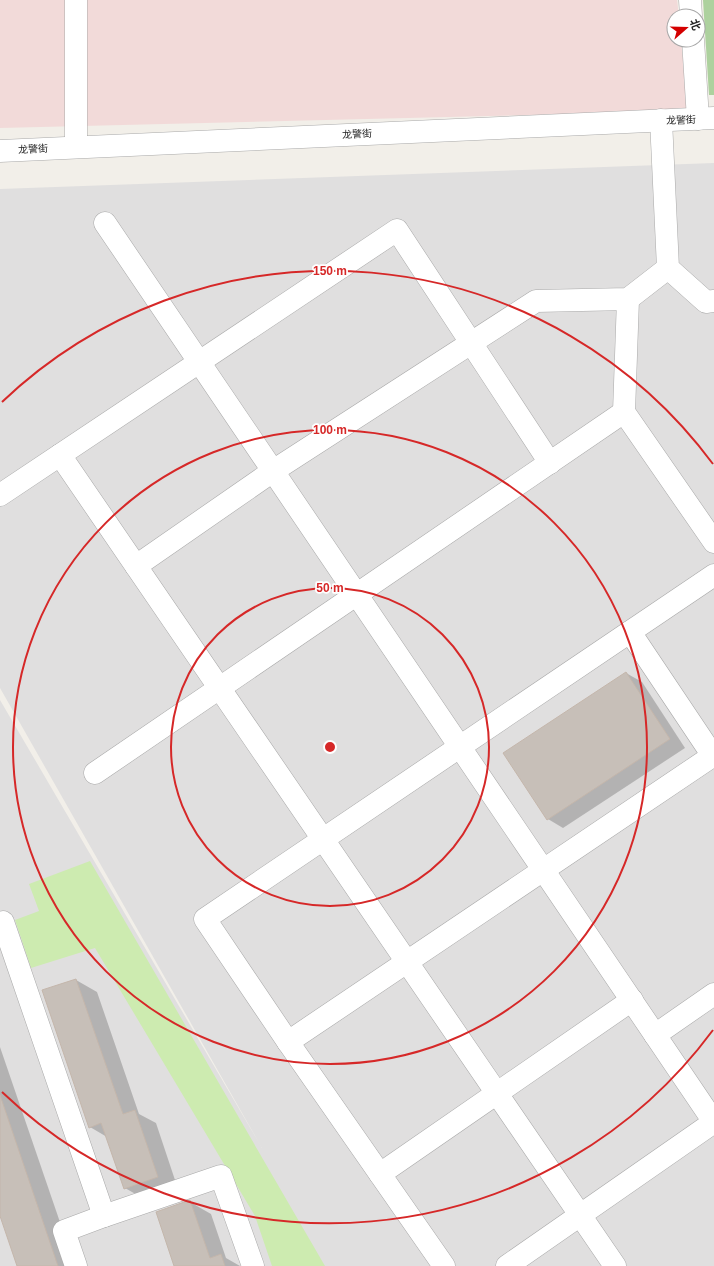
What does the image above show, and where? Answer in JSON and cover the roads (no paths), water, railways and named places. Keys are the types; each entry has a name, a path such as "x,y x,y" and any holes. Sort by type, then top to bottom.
{"street":[{"path":"76,0 76,147"},
{"path":"694,48 706,119"},
{"name":"龙警街","path":"0,151 706,119"},
{"path":"661,120 668,268 706,302 714,302"},
{"path":"104,223 714,1122 507,1266"},
{"path":"0,495 397,230 550,463"},
{"path":"136,566 273,471 536,300 628,299 668,268"},
{"path":"628,299 624,412 714,542"},
{"path":"95,773 624,412"},
{"path":"60,455 615,1266"},
{"path":"444,1266 288,1042 205,919 714,575"},
{"path":"288,1042 713,756 630,632"},
{"path":"0,923 3,922 104,1216"},
{"path":"654,1034 714,994"},
{"path":"380,1174 632,1000"},
{"path":"76,1266 64,1230 221,1176 253,1266"}]}
